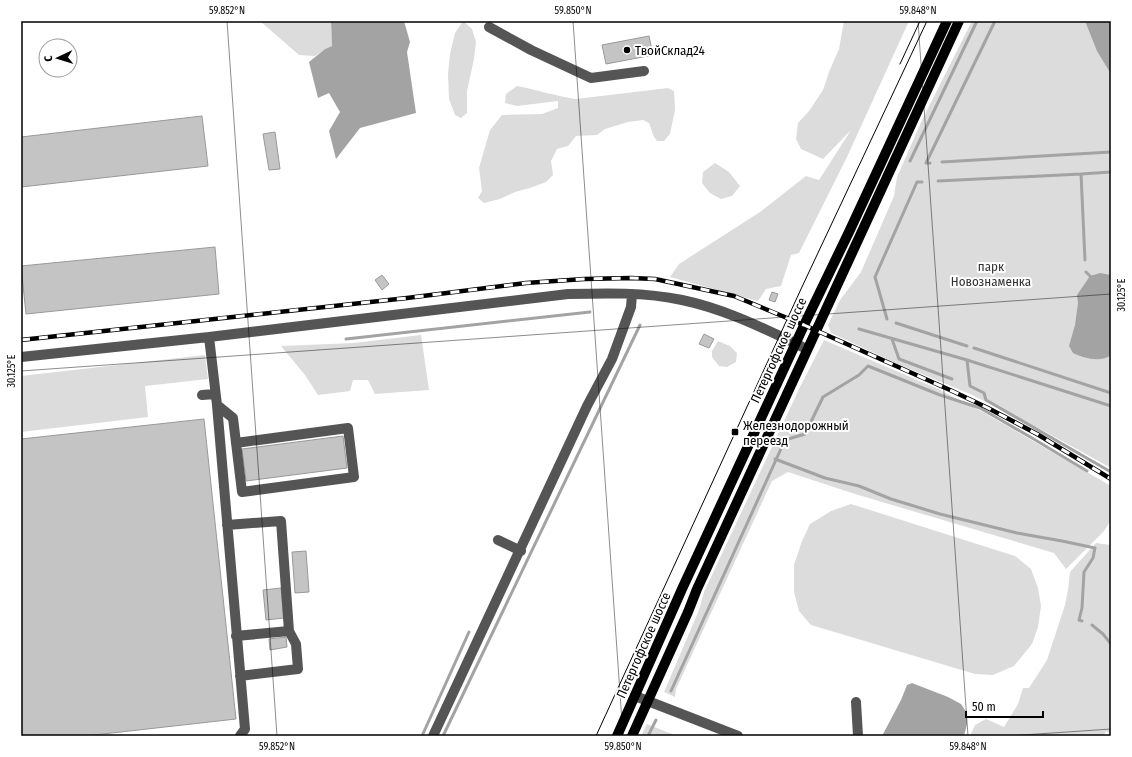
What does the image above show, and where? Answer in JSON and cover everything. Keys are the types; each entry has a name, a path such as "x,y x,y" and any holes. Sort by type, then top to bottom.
{"main road":[{"name":"Петергофское шоссе","path":"617,736 682,589 795,343 856,217 947,21"},
{"name":"Петергофское шоссе","path":"632,736 697,589 959,21"}],"street":[{"path":"489,27 532,50 591,78 644,71"},
{"path":"21,357 209,337 568,294 632,294 681,300 703,305 740,318 807,349"},
{"path":"433,736 521,551 587,406 612,359 631,307 632,294"},
{"path":"209,337 245,729 240,736"},
{"path":"202,395 215,394"},
{"path":"216,405 233,418 242,492 354,478 348,428 236,442"},
{"path":"227,525 281,521 289,631 296,644 298,669 240,676"},
{"path":"498,540 521,551"},
{"path":"236,636 289,631"},
{"path":"635,696 738,736"},
{"path":"856,702 858,736"}],"green space":[{"path":"260,21 331,21 332,46 315,56 299,55"},
{"path":"463,21 472,29 476,42 467,91 467,113 461,118 455,115 449,99 448,74 450,54 455,33"},
{"path":"844,21 909,21 847,157 799,253 791,255 781,286 766,289 758,301 670,277 679,264 760,212 806,176 819,180 851,130 823,159 801,149 796,139 798,123 809,111 823,90 839,49"},
{"name":"парк Новознаменка","path":"972,21 1111,21 1111,468 1042,430 970,394 900,365 831,333 828,325 840,300 861,272 894,196 897,177 922,120"},
{"path":"517,86 576,99 668,88 674,91 675,110 670,134 664,141 657,141 649,123 643,120 628,122 605,129 597,135 576,136 568,146 557,149 551,161 553,175 546,182 515,192 500,199 484,203 478,198 482,191 479,168 490,130 502,115 542,114 558,108 558,101 517,106 505,103 506,94"},
{"path":"715,163 729,172 740,186 732,196 721,199 710,193 702,183 703,172"},
{"path":"421,335 429,390 375,394 368,380 353,380 350,391 318,395 305,375 281,346 354,343"},
{"path":"824,340 936,388 981,411 1111,486 1111,520 1104,531 1066,569 1054,553 855,494 788,472 772,481 676,689 675,697 664,692 699,610 704,592 800,387"},
{"path":"718,341 730,346 737,353 736,362 727,367 719,366 712,357 712,351"},
{"path":"205,355 208,379 145,386 148,417 21,432 21,376"},
{"path":"851,504 1015,556 1031,569 1038,588 1041,606 1038,627 1032,644 1014,666 993,675 975,674 811,625 799,611 794,592 794,565 802,541 810,524 831,511"},
{"path":"1096,543 1111,545 1111,736 1106,731 1104,736 970,736 975,725 986,719 1004,727 1018,704 1023,688 1029,688 1047,660 1065,605 1070,572"},
{"path":"647,724 677,736 641,736"}],"shaded area":[{"path":"331,21 404,21 410,42 407,52 416,113 360,128 336,159 329,131 340,112 329,93 318,98 309,62 325,49 332,46"},
{"path":"1085,21 1111,21 1111,74 1097,51"},
{"path":"1100,273 1111,275 1111,355 1102,359 1092,359 1073,353 1069,346 1075,325 1078,303 1077,295 1090,276"},
{"path":"912,683 948,697 961,704 967,713 967,724 964,736 882,736 901,700 907,685"}],"building":[{"name":"ТвойСклад24","path":"649,36 653,55 606,64 602,45"},
{"path":"202,116 208,166 21,187 21,137"},
{"path":"275,132 280,169 269,170 263,134"},
{"path":"215,247 219,294 26,314 21,266"},
{"path":"382,275 389,284 382,290 375,280"},
{"path":"772,292 778,294 775,302 769,300"},
{"path":"704,334 714,339 709,348 699,344"},
{"path":"204,419 236,719 85,736 21,736 21,439"},
{"path":"343,436 347,468 246,481 242,449"},
{"path":"306,551 309,592 295,593 292,552"},
{"path":"281,588 284,618 266,620 263,590"},
{"path":"286,637 287,647 270,650 269,639"}],"waterway":[{"path":"910,161 977,21"},
{"path":"930,163 926,163 995,21"},
{"path":"942,162 1111,152"},
{"path":"1081,174 1111,172"},
{"path":"938,181 1081,174 1085,260"},
{"path":"887,319 875,277 917,182 922,182"},
{"path":"1086,272 1090,276"},
{"path":"346,339 590,312"},
{"path":"896,323 967,346"},
{"path":"443,736 640,325"},
{"path":"859,329 967,360 1111,406"},
{"path":"892,339 899,359 952,379"},
{"path":"974,348 1111,393"},
{"path":"967,360 970,386 984,393 986,400 1111,472"},
{"path":"671,691 785,440 805,434 823,397 859,375 868,366 940,395 980,408 1087,471"},
{"path":"775,459 825,478 859,486 891,499 940,514 1017,533 1095,548 1093,558 1084,572 1082,608 1079,620 1082,621"},
{"path":"1092,625 1103,634 1111,644"},
{"path":"422,736 469,632"},
{"path":"648,736 656,720"}],"tram line":[{"path":"900,64 920,21"},
{"path":"596,736 801,289 927,21"}],"railway":[{"path":"21,340 407,298 526,283 584,279 655,279 734,296 804,325 988,408 1037,434 1111,479"}],"place":[{"name":"ТвойСклад24","path":"627,50"},
{"name":"Железнодорожный переезд","path":"735,432"}]}
